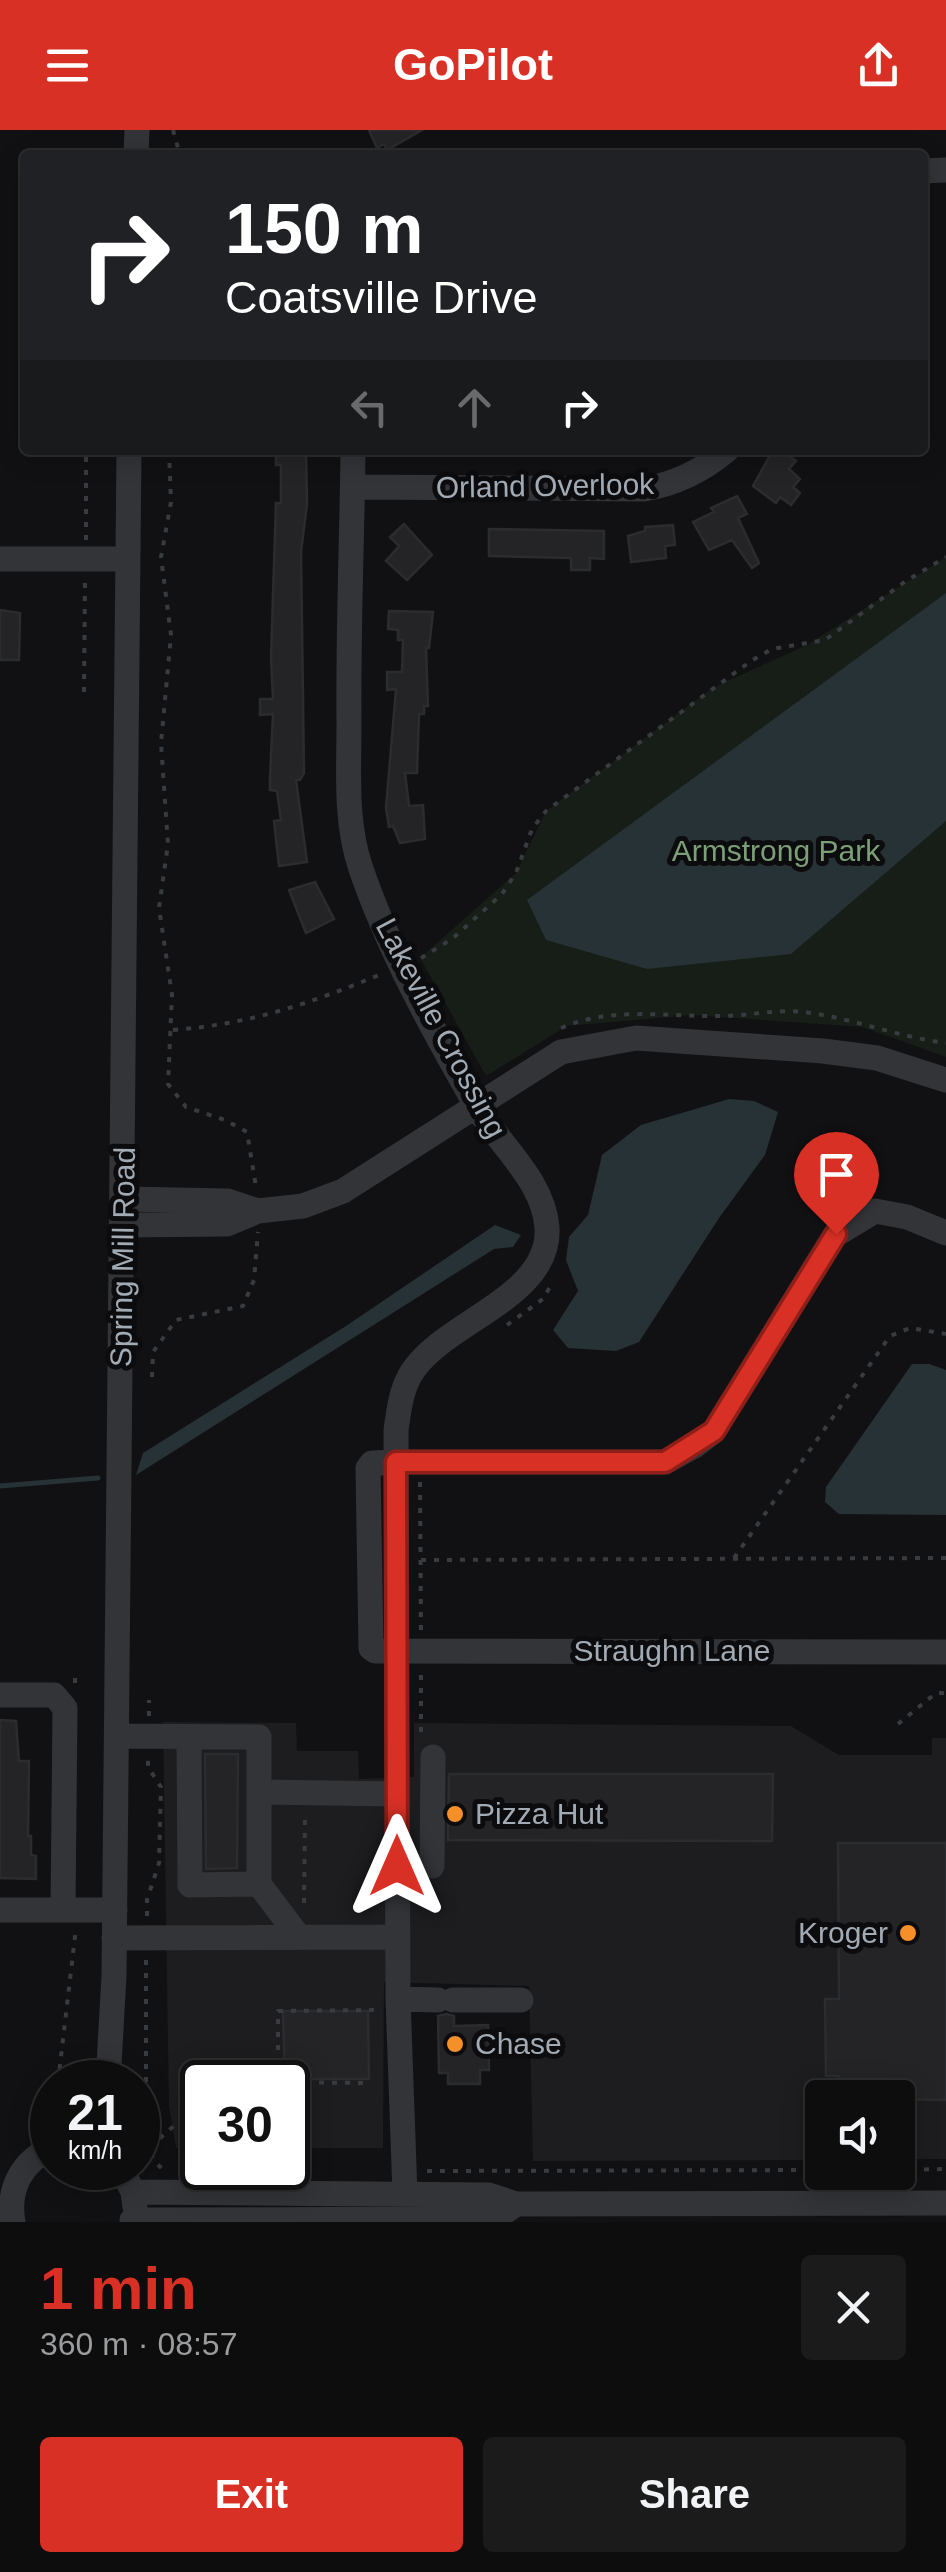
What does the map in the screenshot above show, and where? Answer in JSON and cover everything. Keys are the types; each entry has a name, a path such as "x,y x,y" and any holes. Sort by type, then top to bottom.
{"street":[{"name":"Spring Mill Road","path":"105,2060 115,1910 129,455"},
{"name":"Lakeville Crossing","path":"353,455 348,688 352,836 370,892 402,964 476,1106 539,1194 547,1228 545,1250 534,1272 508,1296 449,1336 411,1373 402,1396 408,1462 410,1651 397,1794 398,1936 388,2004 405,2183"},
{"name":"Orland Overlook","path":"353,487 644,489 696,472 720,455"},
{"path":"0,559 126,559"},
{"path":"124,1212 227,1224 258,1211 303,1206 343,1191 561,1052 636,1038 877,1058 946,1080"},
{"path":"408,1462 665,1462 714,1431 836,1234 874,1211 907,1217 946,1233"},
{"name":"Straughn Lane","path":"410,1651 946,1652"},
{"path":"0,1695 54,1695 67,1718 63,1910"},
{"path":"117,1736 258,1737 259,1884 299,1937"},
{"path":"188,1737 190,1885 259,1884"},
{"path":"432,1756 432,1866"},
{"path":"260,1792 397,1794"},
{"path":"0,1910 115,1910"},
{"path":"114,1938 398,1936"},
{"path":"388,2004 521,2000"},
{"path":"13,2222 9,2180 30,2161"},
{"path":"516,2204 495,2219 132,2221 133,2192 405,2183 489,2195 516,2204 543,2213 946,2203"}],"path":[{"path":"152,1377 154,1352 176,1320 230,1311 243,1306 249,1297 254,1280 258,1211 252,1150 246,1132 186,1107 168,1084 173,1030 159,908 168,844 161,743 172,635 160,557 171,502 169,455"},
{"path":"173,1030 228,1026 307,1005 452,940 502,894 516,873 532,828 546,812 751,661 772,649 825,640 946,557"},
{"path":"508,1325 542,1299 554,1275"},
{"path":"734,1558 890,1336 910,1328 946,1334"},
{"path":"408,1462 420,1560 410,1651 421,1732"},
{"path":"420,1560 946,1558"},
{"path":"898,1724 936,1693 946,1693"},
{"path":"146,2060 147,1900 160,1863 160,1787 148,1767 149,1700"},
{"path":"289,1810 306,1810 304,1904"},
{"path":"278,2060 278,2010 388,2004"},
{"path":"310,2082 363,2083"},
{"path":"160,2138 176,2124"},
{"path":"160,2167 178,2172"},
{"path":"915,2170 946,2170"},
{"path":"405,2183 805,2171"}],"shaded area":[{"path":"946,593 946,821 791,954 647,969 546,940 527,900"},
{"path":"729,1099 754,1101 778,1112 765,1155 639,1342 616,1351 568,1348 553,1330 578,1291 566,1260 569,1237 588,1215 602,1155 641,1125"},
{"path":"495,1225 521,1235 513,1247 494,1249 136,1475 143,1453 346,1326"},
{"path":"912,1364 946,1370 946,1515 839,1514 825,1502 826,1487"},
{"path":"163,1722 296,1723 297,1751 358,1751 359,1779 414,1777 414,1723 791,1726 839,1755 932,1755 932,1738 946,1738 946,2159 915,2159 915,2080 805,2080 805,2160 533,2161 529,1986 384,1982 383,2148 310,2148 310,2060 180,2060 180,2148 176,2148 169,2106"}],"green space":[{"name":"Armstrong Park","path":"946,557 946,1057 862,1027 692,1015 567,1026 486,1076 420,958 516,873 546,811 714,687 807,645"}],"building":[{"path":"369,130 422,130 387,150 384,144 377,148"},
{"path":"276,455 306,455 307,504 301,552 304,773 296,780 307,862 279,866 274,821 281,820 277,791 270,790 273,714 260,715 260,699 273,699 276,503 281,503 281,465 276,465"},
{"path":"770,455 788,455 796,461 789,469 800,479 793,487 800,493 791,505 780,497 776,503 753,486"},
{"path":"737,496 747,514 738,518 759,563 752,568 732,540 709,550 693,522"},
{"path":"404,524 432,555 407,580 386,561 399,546 390,537"},
{"path":"673,525 675,545 665,546 666,558 631,562 628,536 645,531 645,527"},
{"path":"489,529 604,531 604,559 590,558 590,570 571,570 571,558 489,556"},
{"path":"0,610 20,613 19,660 0,660"},
{"path":"389,611 433,612 426,648 428,706 424,706 424,714 419,714 417,773 405,773 409,806 423,805 425,839 400,843 393,826 389,827 386,808 396,689 387,690 387,672 402,672 403,640 398,640 398,630 388,629"},
{"path":"315,882 334,919 306,933 289,890"},
{"path":"0,1720 16,1721 19,1761 29,1761 28,1836 31,1855 36,1856 36,1879 0,1878"},
{"path":"205,1754 238,1754 237,1868 206,1869"},
{"path":"449,1774 773,1774 772,1841 448,1840"},
{"path":"838,1843 946,1843 946,2100 915,2099 915,2080 839,2080 839,2076 826,2076 825,1999 839,1999"},
{"path":"283,2011 368,2011 369,2079 310,2079 310,2060 284,2060"},
{"path":"438,2016 454,2016 454,2026 488,2025 489,2070 480,2070 480,2084 448,2084 448,2073 439,2073"}],"waterway":[{"path":"0,1486 98,1478"}],"place":[{"name":"Pizza Hut","path":"455,1814"},
{"name":"Kroger","path":"908,1933"},
{"name":"Chase","path":"455,2044"}],"route":[{"path":"397,1866 396,1462 665,1462 696,1446 714,1431 836,1234"}]}
